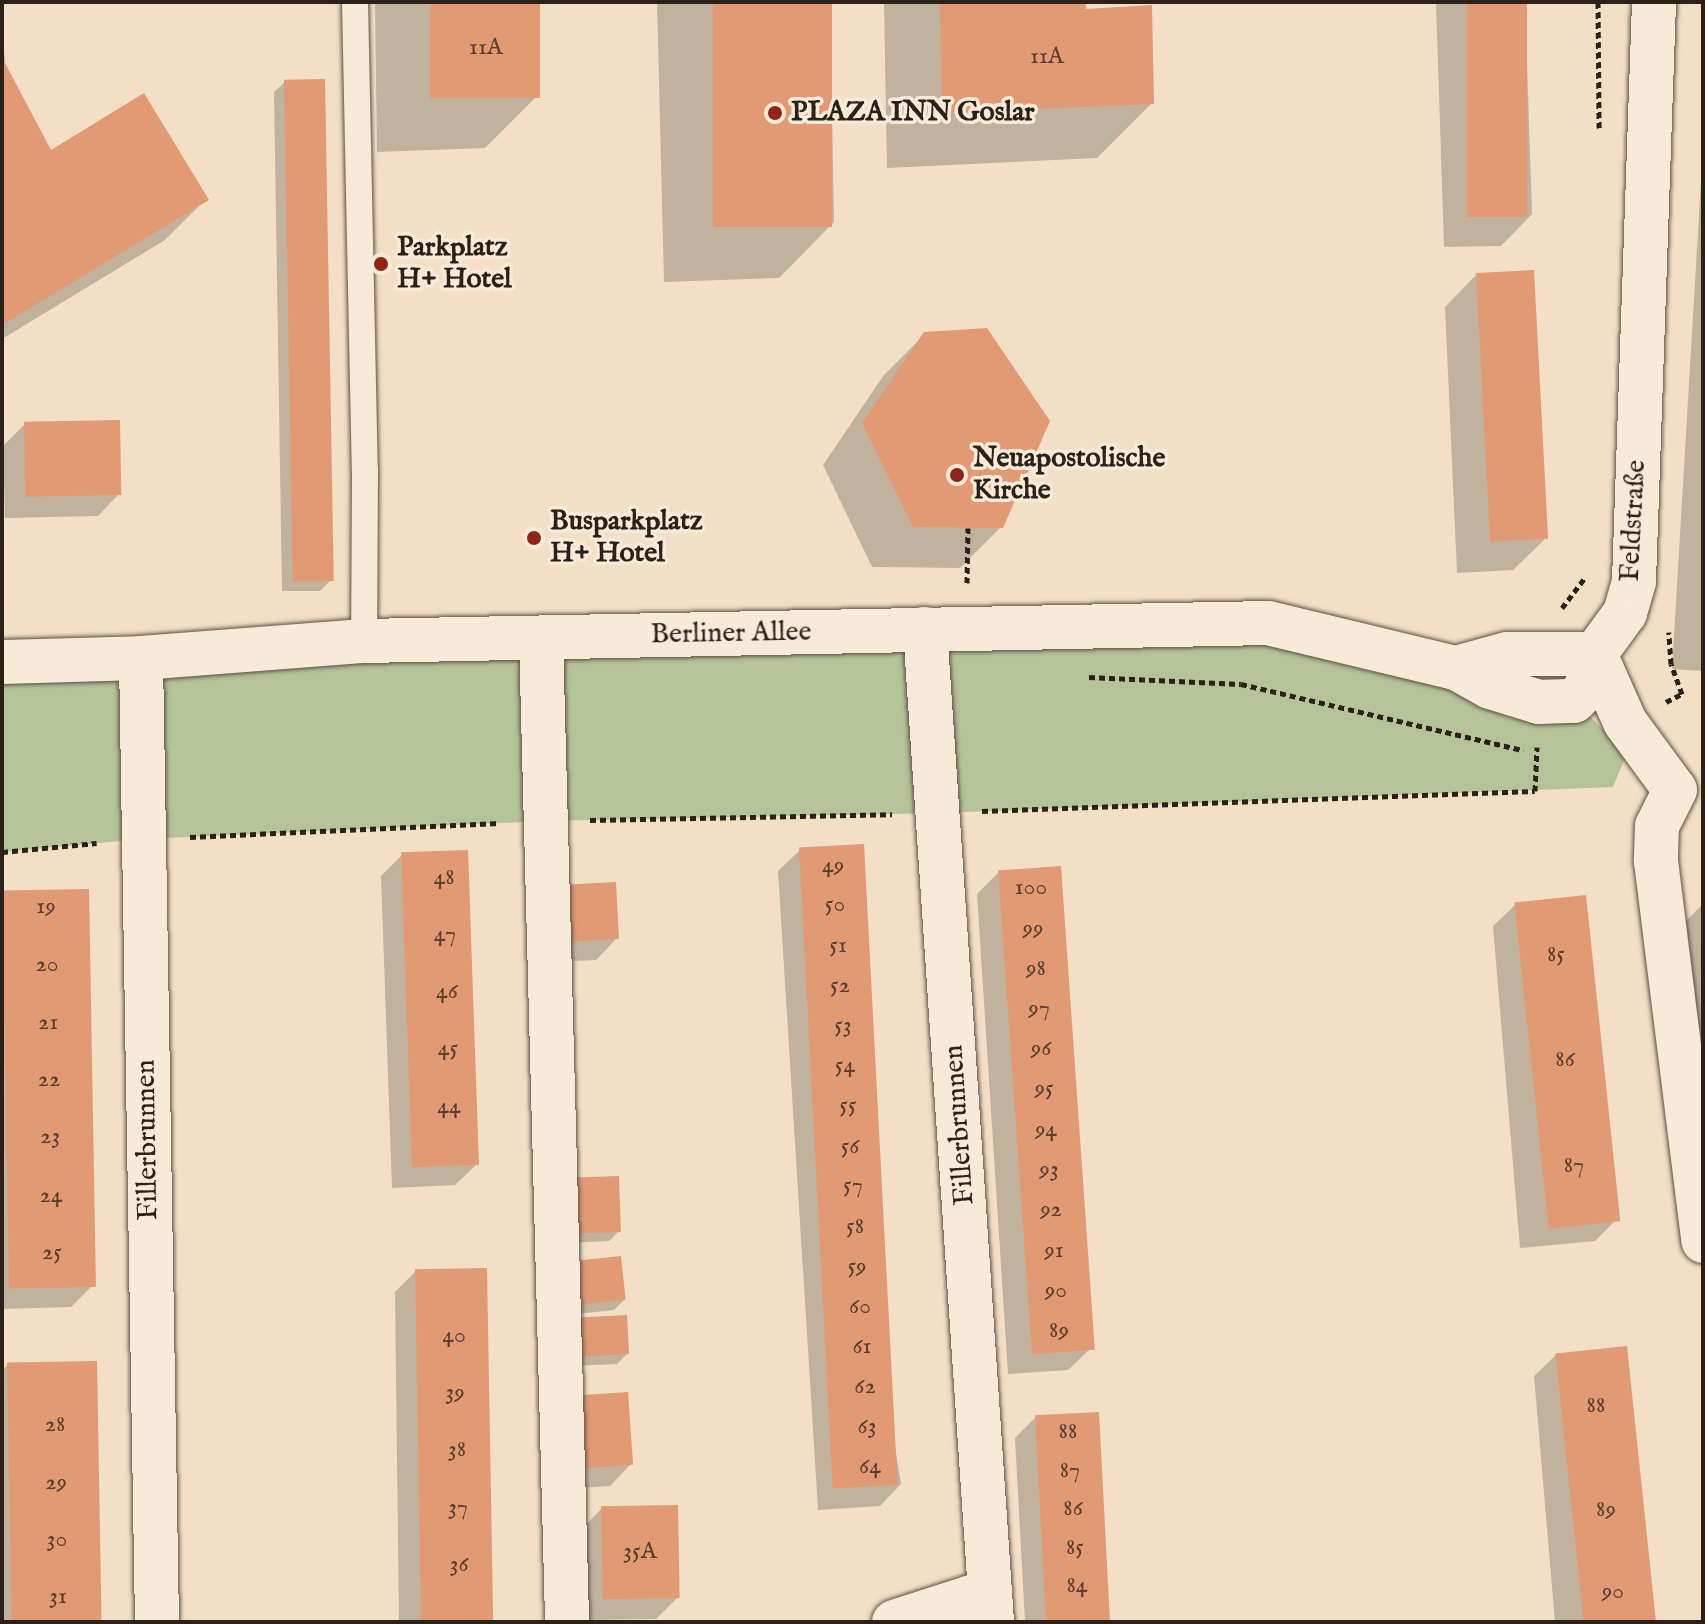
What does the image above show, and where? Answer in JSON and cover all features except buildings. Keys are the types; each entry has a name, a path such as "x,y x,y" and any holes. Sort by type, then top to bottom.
{"street":[{"name":"Feldstraße","path":"1595,654 1625,613 1634,581 1654,2"},
{"name":"Berliner Allee","path":"2,662 141,658 364,641 1268,623 1456,668 1490,687 1539,702 1574,701 1585,690 1595,654 1507,654 1456,668"},
{"name":"Fillerbrunnen","path":"925,629 940,813 991,1606"},
{"path":"541,639 567,1622"},
{"path":"1595,654 1625,722 1689,782 1657,826 1656,861 1703,1241"},
{"name":"Fillerbrunnen","path":"141,658 157,1622"},
{"path":"894,1622 991,1606"}],"lane":[{"path":"355,2 365,470 364,641"}],"path":[{"path":"1598,2 1599,142"},
{"path":"1548,653 1565,600 1588,574"},
{"path":"1081,677 1241,684 1536,753"},
{"path":"2,852 142,839 545,821 940,813 1535,791 1539,702"}],"green space":[{"path":"1188,624 1574,701 1627,753 1613,787 940,813 545,821 142,839 2,852 2,662"}],"place":[{"name":"PLAZA INN Goslar","path":"775,113"},
{"name":"Parkplatz H+ Hotel","path":"381,264"},
{"name":"Neuapostolische Kirche","path":"957,475"},
{"name":"Busparkplatz H+ Hotel","path":"534,538"}]}
